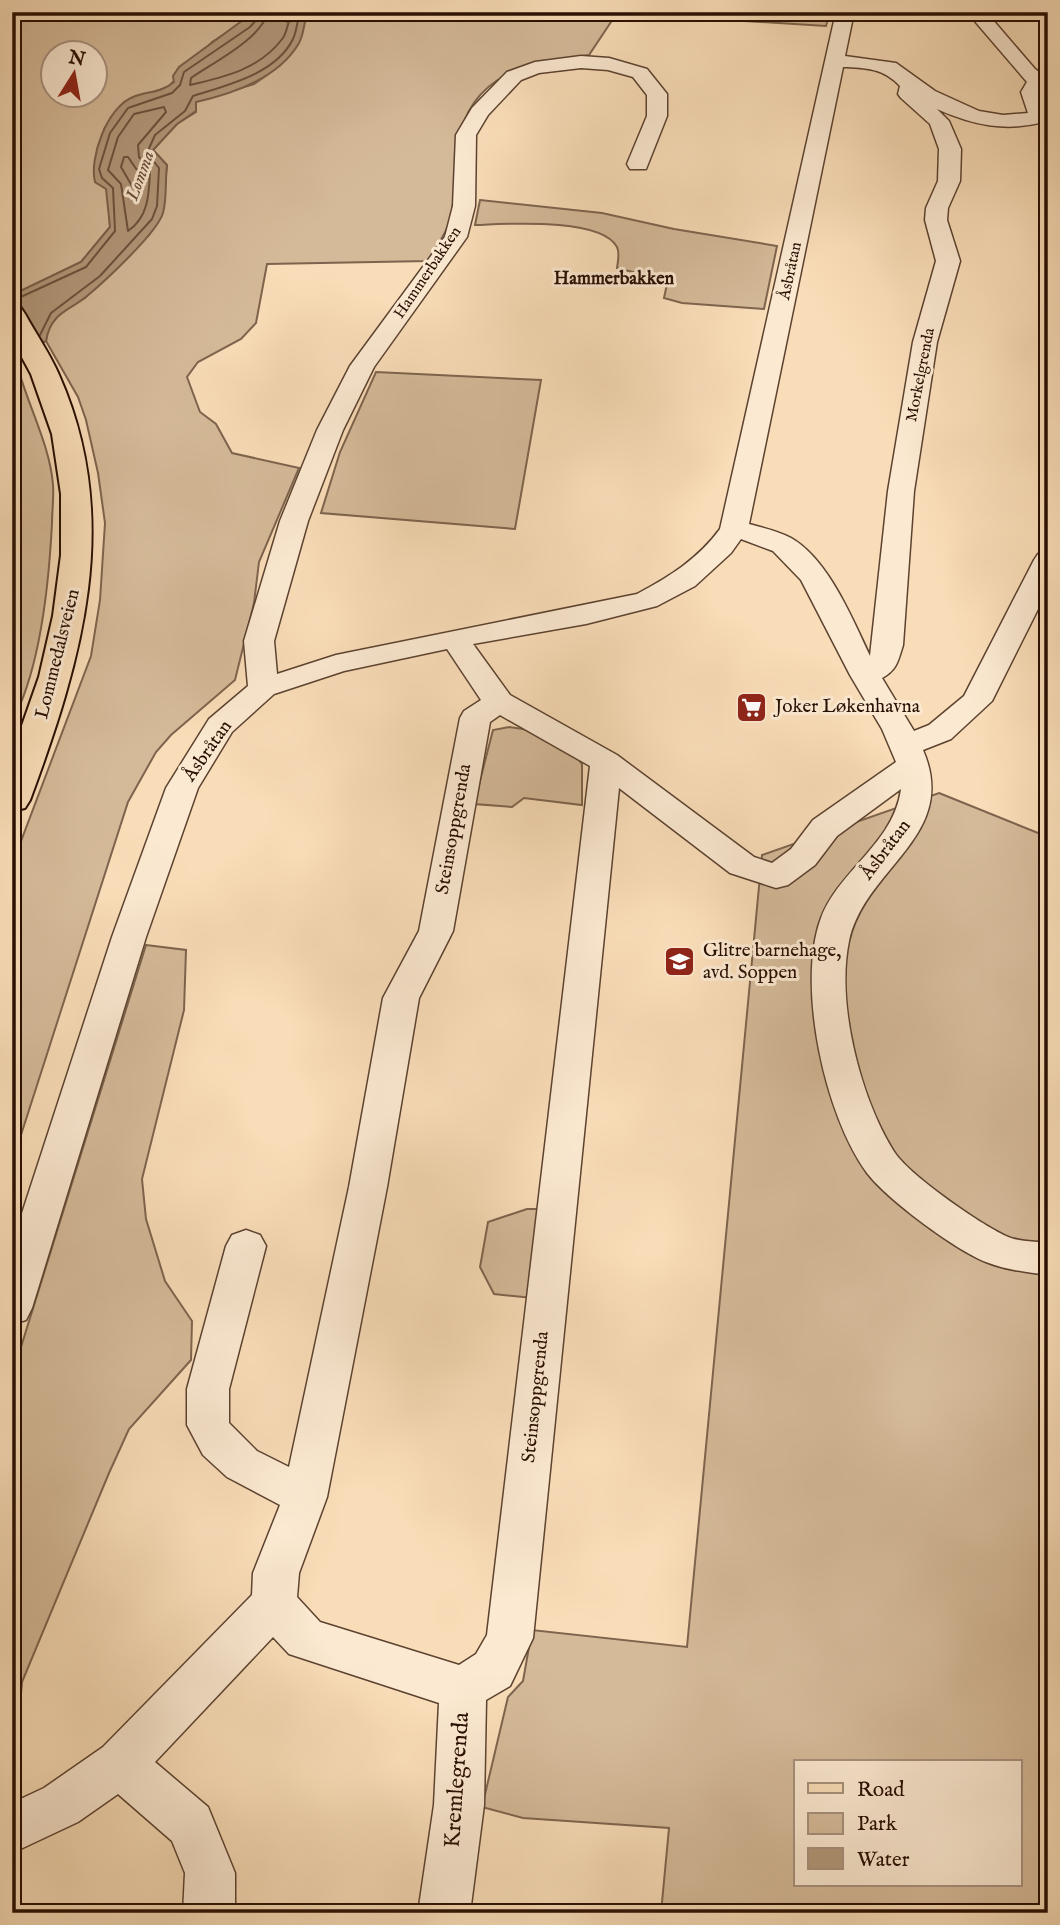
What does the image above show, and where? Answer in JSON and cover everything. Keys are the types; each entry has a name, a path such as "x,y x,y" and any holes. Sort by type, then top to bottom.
{"main road":[{"name":"Lommedalsveien","path":"12,314 38,360 53,395 76,480 79,525 77,580 49,703 12,800"}],"street":[{"name":"Åsbråtan","path":"12,1308 129,937 181,788 220,726 263,688 336,664 455,638 586,615 647,600 685,580 721,547 734,529 845,12"},
{"path":"835,61 890,68 901,74 910,85 962,113 1011,121 1036,118 1038,113 1031,92 1043,85 976,12"},
{"name":"Hammerbakken","path":"263,688 259,641 294,521 330,430 362,366 456,237 464,206 466,135 479,112 514,76 535,68 581,62 609,64 640,73 657,94 657,116 638,164"},
{"name":"Morkelgrenda","path":"864,675 881,666 888,645 903,477 925,342 948,261 936,220 937,208 949,181 950,149 939,121 908,94 910,85"},
{"name":"Åsbråtan","path":"734,529 786,547 802,561 836,615 864,675 909,755 917,789 912,820 856,889 840,916 829,952 832,1028 853,1108 881,1164 936,1210 999,1251 1048,1259"},
{"path":"455,638 486,687 499,702 606,762 742,865 776,877 803,857 825,828 909,755 977,701 1048,561"},
{"name":"Steinsoppgrenda","path":"274,1604 276,1573 305,1497 368,1187 401,998 436,930 475,718 499,702"},
{"name":"Steinsoppgrenda","path":"463,1689 493,1670 510,1638 606,762"},
{"path":"246,1246 208,1389 208,1425 218,1442 242,1464 305,1497"},
{"path":"12,1829 61,1805 121,1764 274,1604 305,1639 463,1689"},
{"name":"Kremlegrenda","path":"444,1913 459,1805 463,1689"},
{"path":"121,1764 190,1824 210,1873 209,1913"}],"green space":[{"path":"12,12 254,12 212,42 168,87 124,102 104,129 110,227 81,262 17,293 12,286"},
{"path":"308,12 830,12 826,26 617,13 589,55 545,62 506,75 489,86 476,100 465,119 458,143 449,223 428,261 267,264 256,323 241,339 198,362 187,377 200,412 216,424 232,453 299,468 259,562 254,603 235,680 171,735 156,752 128,802 12,1163 12,865 91,656 100,600 105,523 98,473 86,420 78,397 46,341 48,328 63,310 85,298 149,235 162,215 167,165 153,150 177,124 196,112 195,102 254,84 267,75 297,46"},
{"path":"480,200 602,213 674,229 777,246 764,309 682,303 664,298 667,284 617,268 618,249 608,237 592,231 551,224 475,225"},
{"path":"15,357 47,453 53,494 51,546 41,625 30,677 12,722 12,358"},
{"path":"376,372 541,380 515,529 321,513 340,452"},
{"path":"509,727 537,731 575,755 582,764 582,805 524,798 512,807 474,804 493,730"},
{"path":"939,793 1048,837 1048,1913 661,1913 669,1828 523,1818 482,1807 508,1697 523,1681 532,1630 687,1647 762,855"},
{"path":"146,945 186,950 184,1010 142,1179 146,1219 165,1281 192,1321 191,1360 129,1429 109,1473 22,1682 16,1751 12,1761 12,1376"},
{"path":"527,1209 543,1209 533,1298 494,1294 480,1267 488,1222"}],"water":[{"name":"Lomma","path":"254,12 308,12 299,43 280,66 254,83 196,102 196,111 177,124 153,150 167,165 164,208 159,222 105,280 56,318 48,331 46,341 12,358 12,295 81,262 110,227 106,189 95,182 94,172 102,134 115,111 133,97 169,86 174,82 173,76 179,67"}],"waterway":[{"path":"287,21 344,12"}],"place":[{"name":"Joker Løkenhavna","path":"752,707"},
{"name":"Glitre barnehage, avd. Soppen","path":"680,962"}],"district":[{"name":"Hammerbakken","path":"614,279"}]}
